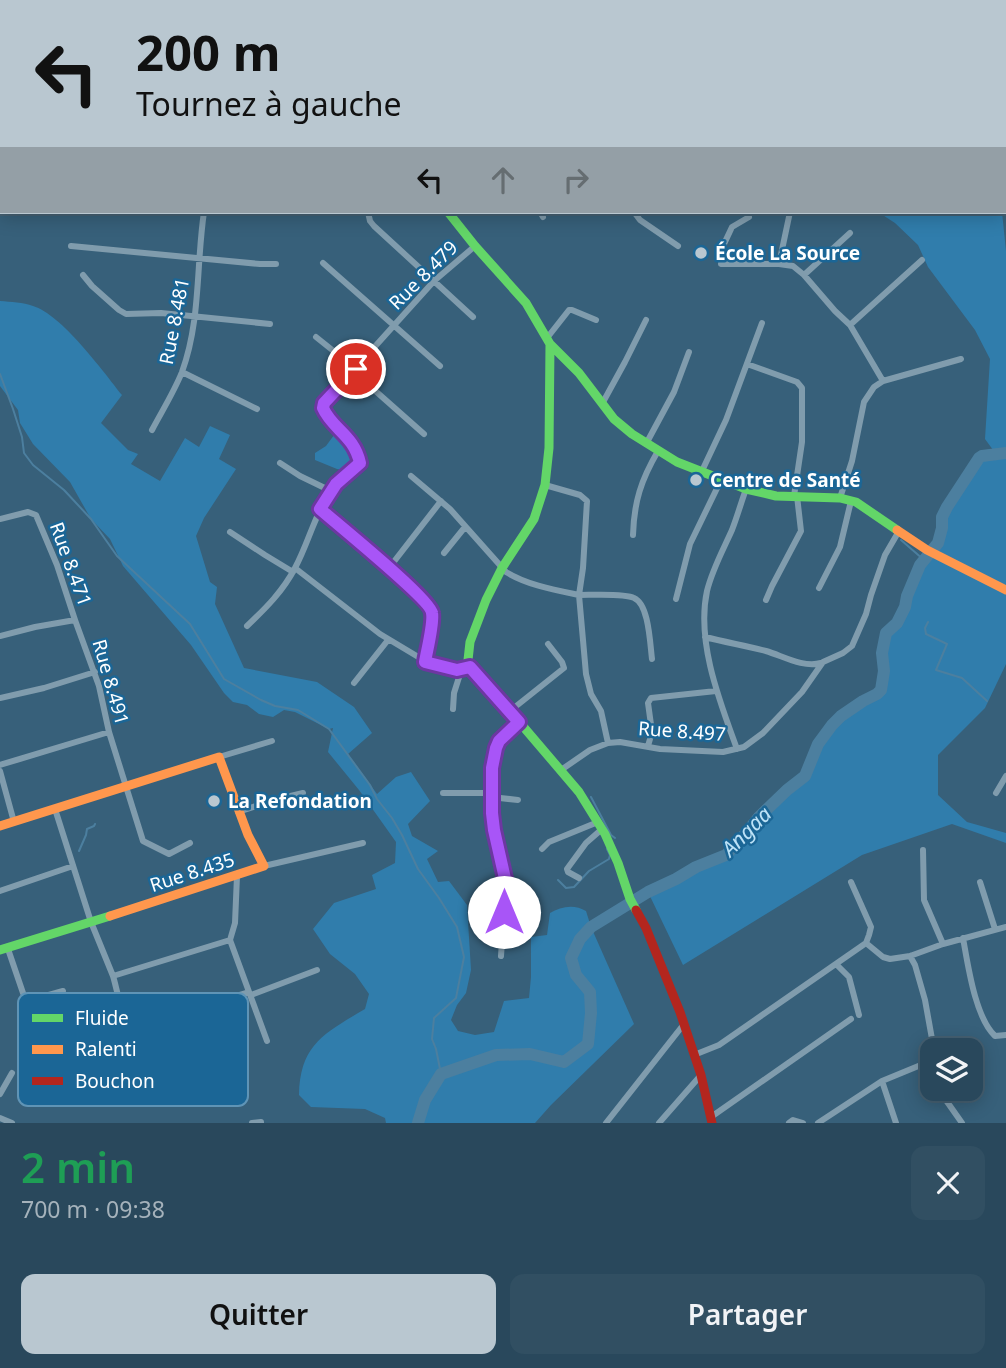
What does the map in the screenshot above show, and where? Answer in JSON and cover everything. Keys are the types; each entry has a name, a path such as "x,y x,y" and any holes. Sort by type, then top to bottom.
{"street":[{"name":"Rue 8.481","path":"152,429 182,372 195,316 204,214"},
{"path":"368,214 374,226 473,317"},
{"path":"450,214 526,303 548,341 579,373 622,427 646,444 701,472 746,489 776,496 839,498 851,501 868,509 931,552 1006,590"},
{"path":"636,214 678,246"},
{"path":"779,264 790,214"},
{"path":"748,217 732,228 724,244 720,263 793,266 850,325 883,382"},
{"path":"804,275 850,233"},
{"path":"71,246 276,264"},
{"name":"Rue 8.479","path":"247,626 275,598 294,570 320,509 331,491 360,461 356,448 324,412 324,403 434,281 475,246"},
{"path":"850,325 922,260"},
{"path":"323,263 440,366"},
{"path":"83,275 92,286 126,314 161,313 270,324"},
{"path":"453,709 454,692 465,669 470,642 486,600 502,568 534,519 545,485 549,448 548,341 569,310 596,320"},
{"path":"602,404 646,320"},
{"path":"701,472 726,420 762,323"},
{"path":"316,337 424,434"},
{"path":"646,444 674,392 689,352"},
{"path":"839,498 852,461 864,402 874,387 961,359"},
{"path":"747,364 797,382 802,388 802,442 796,496 802,531 766,600"},
{"path":"182,372 257,409"},
{"path":"633,535 636,500 646,472 658,452"},
{"path":"281,463 331,491"},
{"path":"411,476 441,501 502,568 513,576 579,594 632,596 641,603 646,614 652,659"},
{"path":"676,599 690,544 721,480"},
{"path":"545,485 580,495 587,501 579,594 586,674 591,694 601,711 608,743 590,750 561,770"},
{"path":"737,749 716,691 705,637 707,591 746,489"},
{"path":"389,568 441,501"},
{"path":"819,588 840,547 851,501"},
{"path":"320,509 430,606 433,615 425,662"},
{"name":"Rue 8.471","path":"0,519 28,512 36,514 75,620"},
{"path":"444,554 465,527"},
{"path":"230,531 265,555 294,570 388,640 425,662 440,667 465,669 510,711 561,770 600,825 618,863 630,899 646,928 684,1024 712,1120 851,1019"},
{"name":"Rue 8.497","path":"608,743 723,752 744,747 763,733 802,692 823,662 852,646 866,614 885,555 899,531"},
{"name":"Rue 8.491","path":"0,636 75,620 94,672 109,732 143,841 169,854 191,843"},
{"path":"705,637 767,651 798,662 823,662"},
{"path":"354,683 388,640"},
{"path":"510,711 564,667 548,645"},
{"path":"0,698 94,672"},
{"path":"648,746 652,732 648,703 652,698 716,691"},
{"path":"501,956 506,883 494,830 492,768 499,741 519,722"},
{"path":"0,765 109,732"},
{"path":"0,826 272,741"},
{"name":"Rue 8.435","path":"4,949 264,866 248,835 219,757"},
{"path":"0,771 14,822"},
{"path":"996,793 1006,776"},
{"path":"239,812 303,793"},
{"path":"443,793 491,795 518,800"},
{"path":"55,809 91,922 118,993"},
{"path":"542,849 549,842 600,825"},
{"path":"579,878 567,869 600,825"},
{"path":"264,866 363,843"},
{"path":"923,850 923,900 943,944"},
{"path":"0,891 73,866"},
{"path":"237,876 235,923 230,940 267,1041"},
{"path":"694,1055 719,1045 866,943 871,927 851,882"},
{"path":"980,882 995,929"},
{"path":"866,943 887,958 910,956 1006,927"},
{"path":"963,938 984,1023 995,1036 1006,1035"},
{"path":"113,976 230,940"},
{"path":"4,949 23,993"},
{"path":"910,956 925,1000 933,1038"},
{"path":"836,964 849,977 859,1015"},
{"path":"250,994 317,970"},
{"path":"56,993 63,991"},
{"path":"606,1123 684,1024"},
{"path":"818,1123 882,1081 920,1065"},
{"path":"0,1094 12,1073"},
{"path":"659,1123 701,1075"},
{"path":"882,1081 896,1123"},
{"path":"947,1101 962,1123"},
{"path":"0,1118 12,1123"},
{"path":"789,1123 793,1120 803,1123"},
{"path":"252,1123 261,1122"}],"shaded area":[{"path":"881,214 1002,214 1006,251 1006,664 985,708 938,755 938,795 967,822 1006,833 1006,843 952,824 862,855 683,965 648,892 726,855 759,817 805,775 818,744 832,725 881,690 884,671 882,653 886,633 897,623 905,607 920,565 938,543 942,517 979,458 996,454 985,439 990,359 975,330 928,267 918,245"},
{"path":"0,301 25,304 44,311 81,344 122,395 101,423 128,450 138,454 131,464 160,481 185,438 199,447 210,426 230,435 219,459 236,469 204,518 196,536 210,582 217,587 215,604 244,668 317,682 354,707 372,733 348,754 377,794 396,777 411,772 430,801 408,824 412,836 438,851 427,859 438,882 449,881 467,905 471,970 466,993 451,1020 458,1031 475,1035 494,1032 504,1001 529,998 531,937 547,935 550,913 554,911 573,907 586,911 634,1024 535,1123 386,1123 385,1118 365,1109 311,1107 299,1095 300,1078 310,1052 327,1033 365,1009 369,994 355,974 330,954 313,929 334,903 376,889 372,875 395,863 396,842 328,752 333,728 329,729 295,712 284,710 273,717 259,714 247,705 233,702 191,645 123,566 110,539 91,519 70,482 33,444 20,423 18,410 0,386"},
{"path":"337,431 345,438 352,452 351,466 346,471 315,460 315,453 326,446"}],"waterway":[{"path":"0,374 22,437 24,453 33,465 64,490 91,519 117,556 190,624 224,679 275,706 298,710 329,729 392,818 418,869 457,927 464,957 456,998 434,1018 432,1039 441,1074"},
{"name":"Angaa","path":"418,1123 425,1100 441,1074 496,1055 530,1054 564,1062 588,1044 590,992 576,975 571,958 580,939 591,927 648,892 726,855 759,817 805,776 818,744 832,725 881,690 884,671 882,653 886,633 897,623 920,565 938,543 942,517 947,507 979,458 1006,453"},
{"path":"901,540 924,560"},
{"path":"928,622 926,634 947,644 936,670 962,678 987,701"},
{"path":"591,797 615,838"},
{"path":"79,851 87,829 95,824"},
{"path":"558,880 566,888 574,887 589,871 609,859 607,849"}],"traffic: fast":[{"path":"450,214 526,303 550,344 579,373 614,419 632,434 677,462 746,489 776,496 840,498 856,502 897,530"},
{"path":"550,344 549,448 545,485 534,519 502,568 486,600 470,642 468,660 475,673 579,792 605,834 636,910"},
{"path":"0,950 110,916"}],"traffic: slow":[{"path":"897,530 927,550 1006,590"},
{"path":"0,826 219,757 248,835 264,866 110,916"}],"traffic: jam":[{"path":"636,910 680,1012 701,1075 712,1123"}],"place":[{"name":"École La Source","path":"701,253"},
{"name":"Centre de Santé","path":"696,480"},
{"name":"La Refondation","path":"214,801"}],"route":[{"path":"356,369 324,403 323,408 356,448 360,463 336,484 320,509 430,606 433,615 425,662 461,671 470,667 519,722 499,741 492,768 494,830 506,883 504,912"}]}
